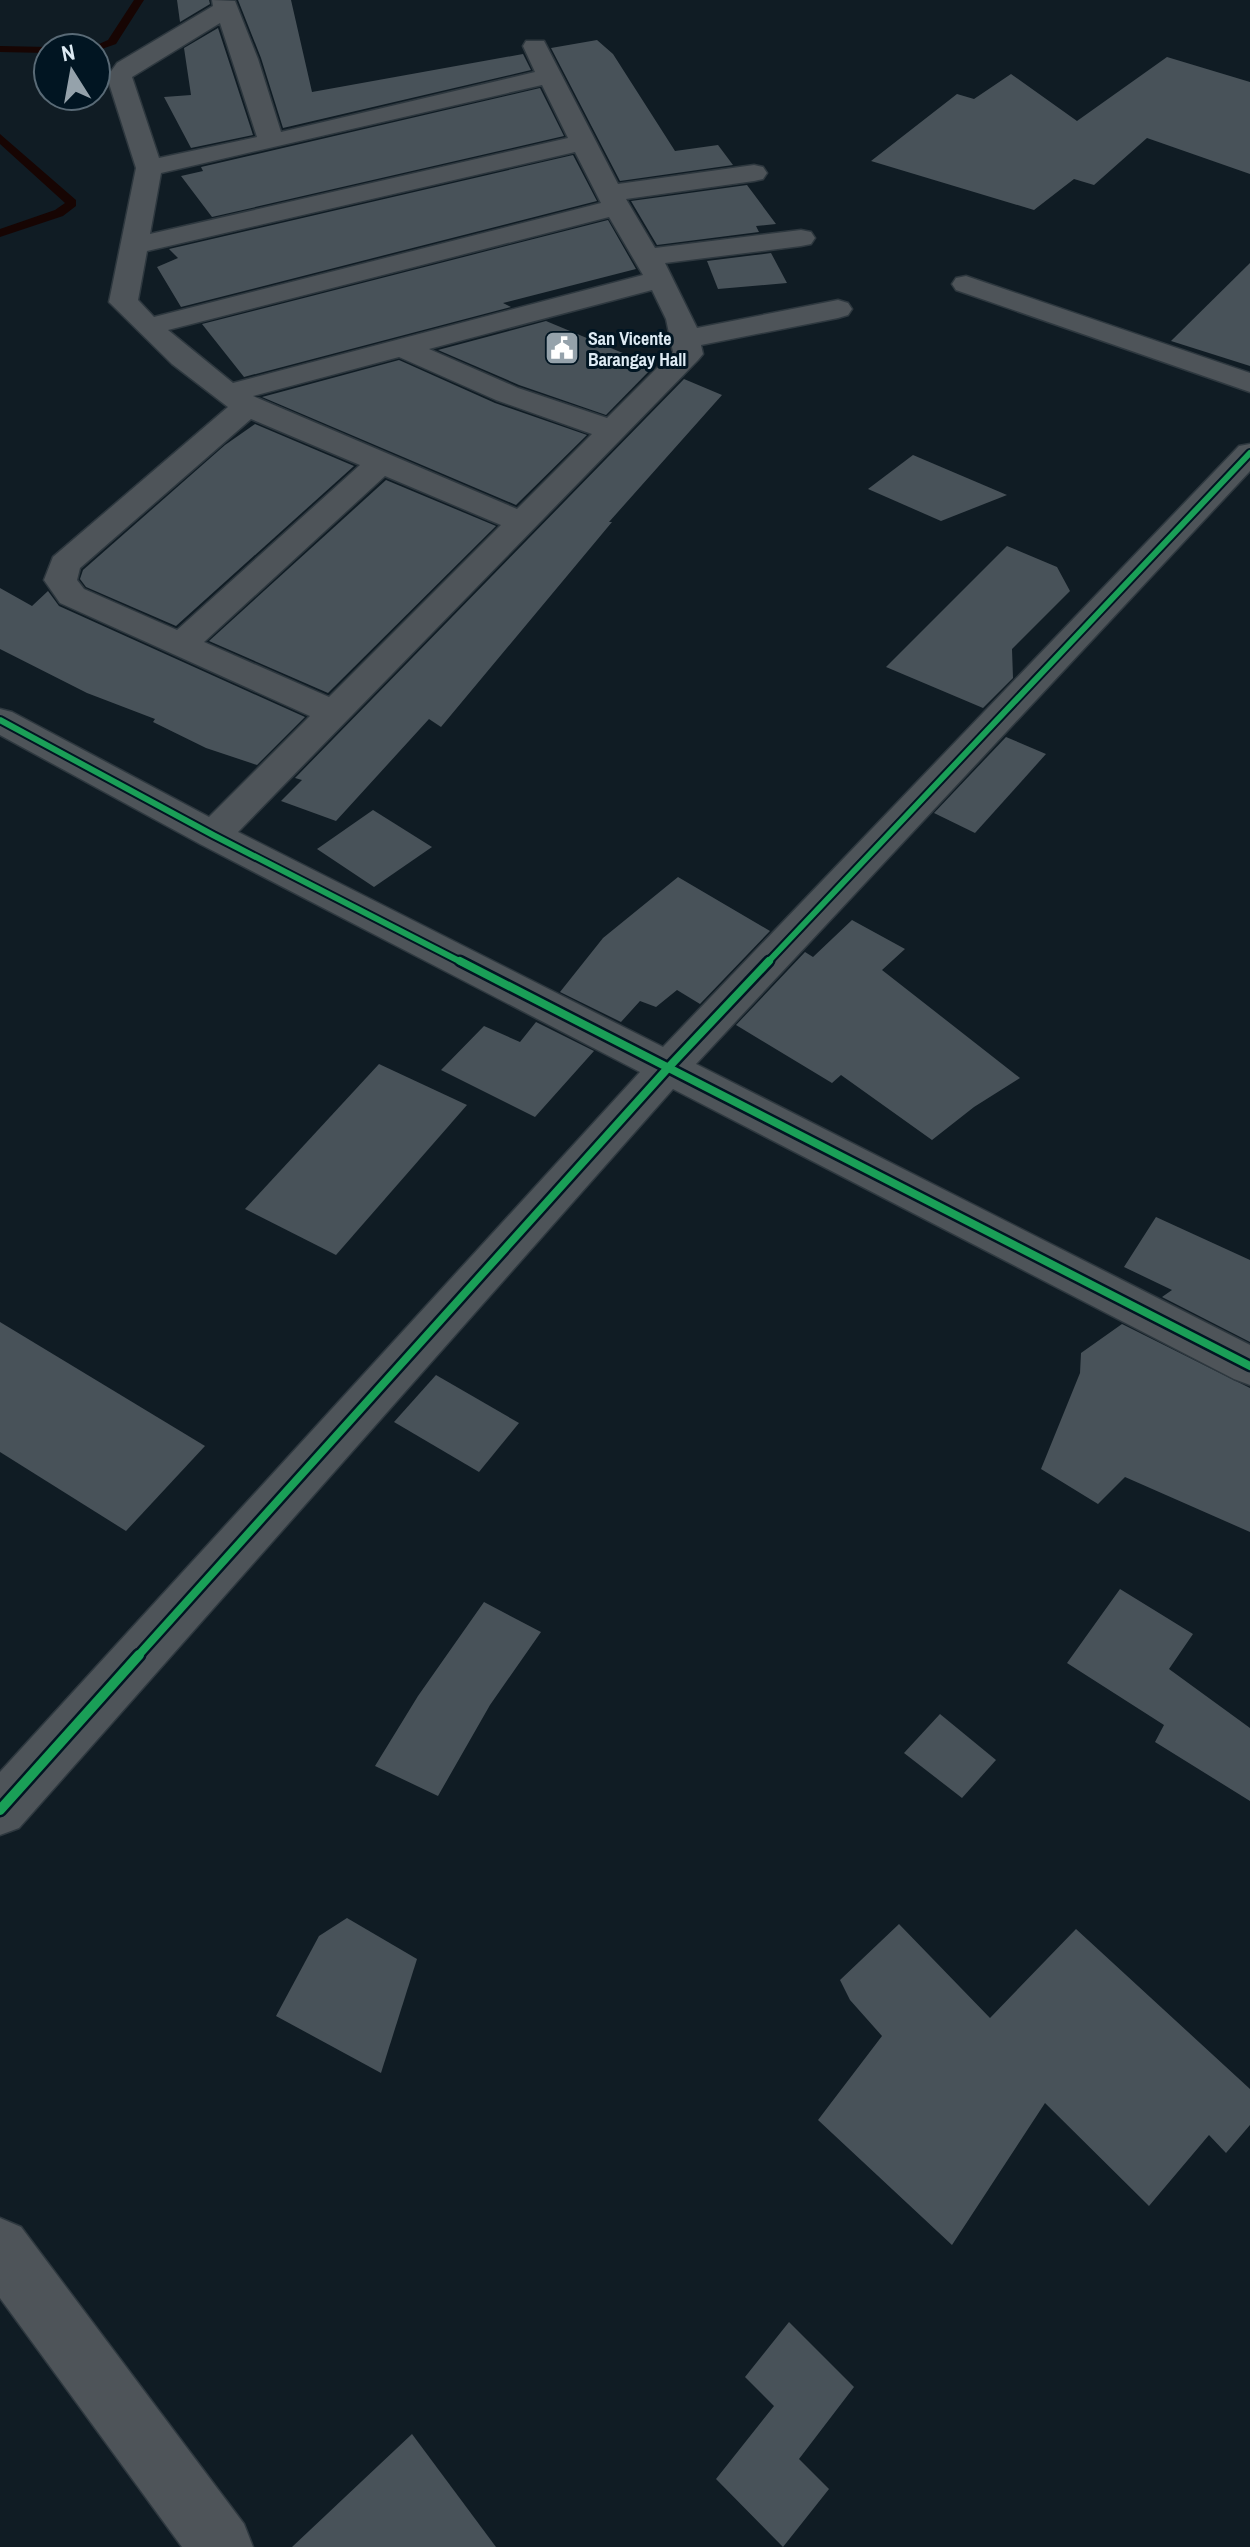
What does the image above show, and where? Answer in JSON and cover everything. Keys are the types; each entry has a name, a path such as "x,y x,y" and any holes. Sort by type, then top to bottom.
{"street":[{"path":"271,142 246,59 224,6 126,68 119,77 149,168 123,302 147,327 237,400 523,523"},
{"path":"213,835 688,354 688,339 535,46"},
{"path":"149,168 549,76"},
{"path":"134,246 584,142"},
{"path":"147,327 613,200 754,173"},
{"path":"334,713 72,596 60,580 65,564 237,400 652,268 801,238"},
{"path":"966,284 1250,383"},
{"path":"688,339 838,309"},
{"path":"402,348 507,394 614,431"},
{"path":"0,1810 667,1069 1250,453"},
{"path":"183,643 382,462"},
{"path":"0,720 213,835 1250,1366"},
{"path":"0,2248 221,2547"}],"building":[{"path":"177,0 209,0 210,4 180,22"},
{"path":"238,0 291,0 312,92 523,54 531,70 283,128 261,58"},
{"path":"218,28 253,135 191,148 164,97 191,95 184,48"},
{"path":"597,40 613,54 675,151 718,145 733,165 620,181 551,48"},
{"path":"1167,57 1250,82 1250,174 1147,138 1094,185 1074,179 1034,210 871,161 957,94 974,99 1011,74 1077,121"},
{"path":"540,88 564,136 212,217 181,176 203,171 201,167"},
{"path":"573,155 597,201 181,307 157,267 178,258 169,249"},
{"path":"747,185 776,224 756,226 759,232 657,245 631,201"},
{"path":"608,220 636,269 503,303 511,307 244,377 202,324"},
{"path":"771,253 787,283 718,289 707,261"},
{"path":"1250,263 1250,366 1171,341"},
{"path":"546,321 654,366 606,415 519,385 438,350"},
{"path":"399,360 495,403 587,435 516,505 262,397"},
{"path":"684,379 722,395 609,522 612,522 441,727 429,719 336,821 281,801 302,780 295,778"},
{"path":"255,424 354,466 176,626 86,587 80,579 83,570 225,445"},
{"path":"913,455 1007,495 941,521 868,489"},
{"path":"386,480 496,526 328,693 209,641"},
{"path":"1007,546 1057,567 1070,591 1012,649 1013,678 983,708 886,667"},
{"path":"0,588 32,606 48,591 59,606 305,717 257,765 206,748 153,722 155,719 87,693 0,649"},
{"path":"1006,737 1046,754 975,833 934,813"},
{"path":"373,810 432,847 374,887 317,849"},
{"path":"678,877 770,931 700,1004 677,990 656,1007 640,1001 621,1022 560,992 603,938"},
{"path":"852,920 905,949 882,970 1020,1078 974,1107 932,1140 841,1075 832,1083 736,1025 805,952 813,957"},
{"path":"536,1022 594,1051 535,1117 441,1070 484,1026 520,1042"},
{"path":"379,1064 467,1105 336,1255 245,1209"},
{"path":"1156,1217 1250,1260 1250,1342 1162,1297 1172,1290 1124,1267"},
{"path":"0,1322 205,1446 126,1531 0,1452"},
{"path":"1122,1324 1250,1388 1250,1532 1125,1477 1098,1504 1041,1469 1080,1373 1081,1353"},
{"path":"436,1375 519,1423 479,1472 394,1422"},
{"path":"1120,1589 1193,1634 1169,1669 1250,1728 1250,1801 1155,1742 1164,1725 1067,1663"},
{"path":"484,1602 541,1632 490,1705 438,1796 375,1766 418,1696"},
{"path":"940,1714 996,1760 962,1798 904,1753"},
{"path":"347,1918 417,1959 381,2073 276,2016 319,1936"},
{"path":"899,1924 990,2018 1076,1929 1250,2089 1250,2125 1226,2153 1209,2135 1149,2206 1045,2103 952,2245 818,2120 882,2036 850,2000 840,1980"},
{"path":"789,2322 854,2387 799,2459 829,2489 783,2547 716,2479 774,2406 745,2377"},
{"path":"412,2434 496,2547 292,2547"}],"waterway":[{"path":"112,42 139,0"},
{"path":"0,49 32,50"},
{"path":"0,138 72,203 59,213 0,233"}],"cycle path":[{"path":"0,1810 667,1069 1250,453"},
{"path":"0,720 213,835 1250,1366"}],"place":[{"name":"San Vicente Barangay Hall","path":"562,348"}]}
